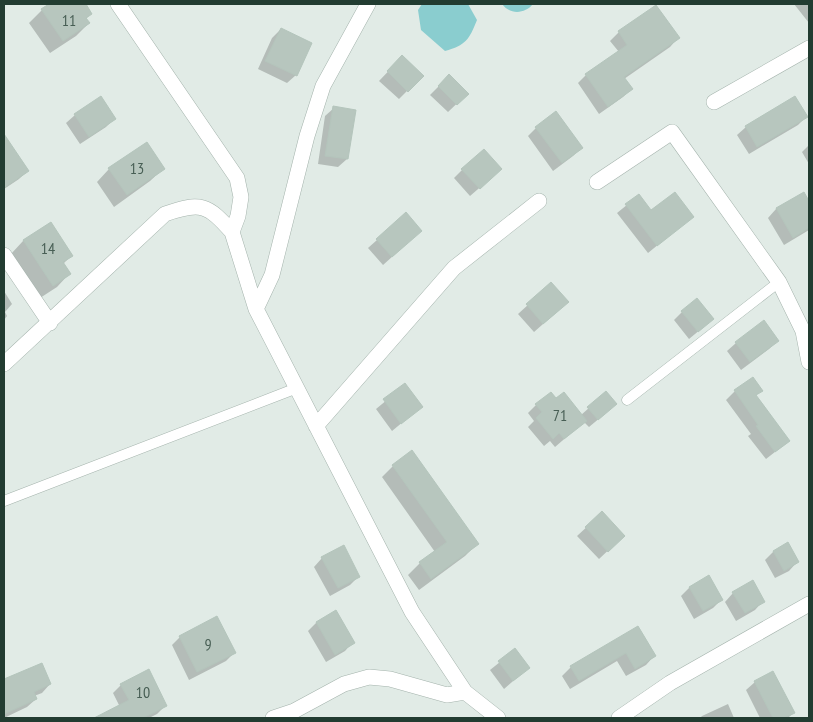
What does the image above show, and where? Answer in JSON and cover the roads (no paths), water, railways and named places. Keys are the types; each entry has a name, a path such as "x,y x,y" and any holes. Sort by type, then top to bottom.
{"street":[{"path":"118,4 237,178 241,197 238,216 232,232"},
{"path":"256,309 272,275 307,136 323,86 368,4"},
{"path":"714,102 809,48"},
{"path":"597,182 672,132 779,282 806,328 809,362"},
{"path":"316,426 454,268 539,201"},
{"path":"4,364 166,214 185,207 204,208 216,215 232,232 256,309 412,612 465,692 498,718"},
{"path":"4,255 50,323"},
{"path":"619,718 670,683 809,604"},
{"path":"274,718 294,712 344,684 369,677 390,679 447,696 465,692"}],"lane":[{"path":"627,400 779,282"},
{"path":"4,501 296,388"}],"water":[{"path":"422,4 468,4 477,20 466,41 445,51 421,30 418,10"},
{"path":"502,4 533,4 526,10 518,12 505,8"}]}
